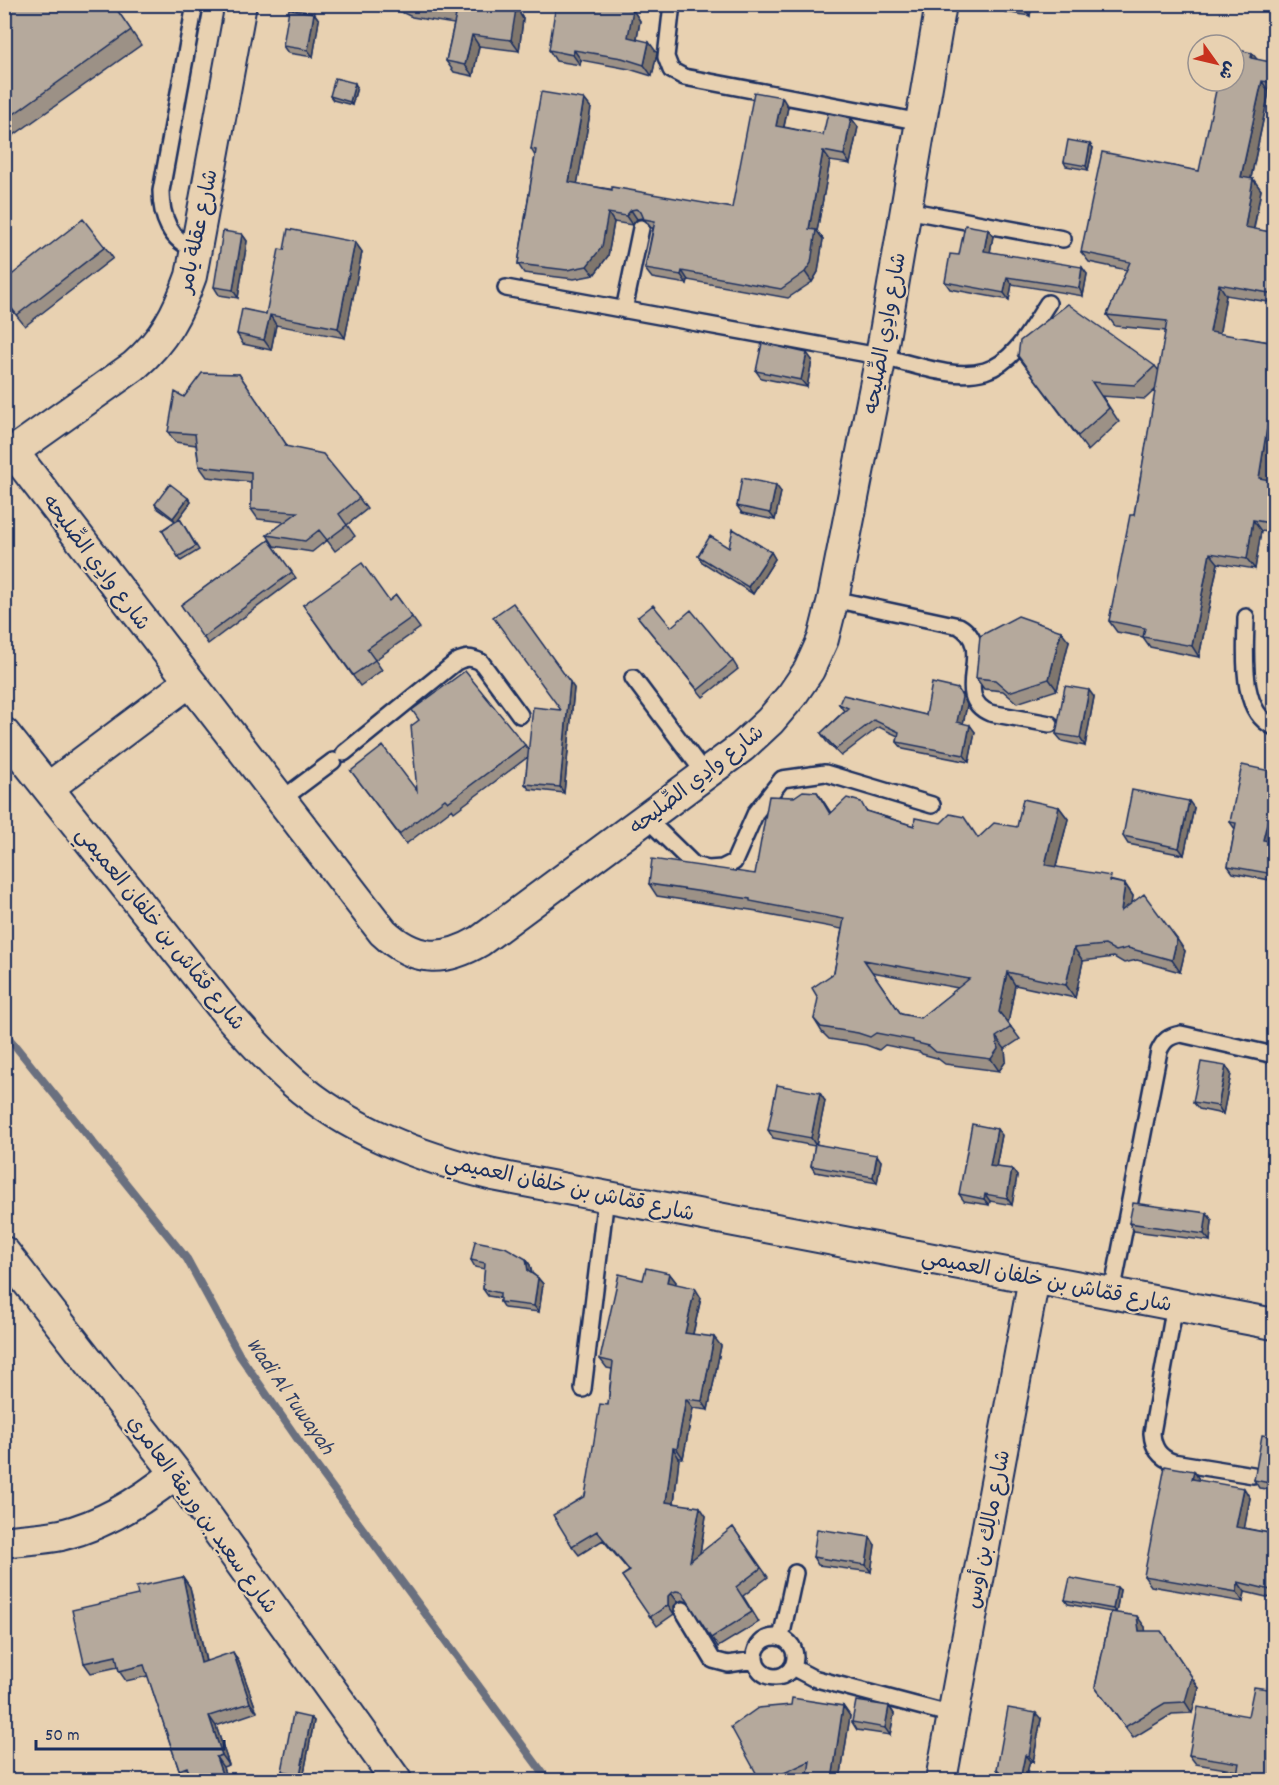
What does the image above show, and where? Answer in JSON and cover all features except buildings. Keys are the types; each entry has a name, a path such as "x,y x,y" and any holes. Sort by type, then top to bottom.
{"street":[{"name":"شارع عقلة يامر","path":"9,446 134,366 164,336 184,298 192,276 241,4"},
{"name":"شارع وادِي الصِّليحه","path":"9,446 383,932 396,944 410,952 429,956 448,956 464,950 480,941 742,747 770,721 809,670 823,639 833,599 881,356 941,4"},
{"path":"48,788 189,682"},
{"name":"شارع قمّاش بن خلفان العميمي","path":"4,733 225,1011 268,1058 294,1082 329,1108 368,1131 408,1150 450,1165 493,1175 1275,1324"},
{"name":"شارع سعيد بن وريقة العامري","path":"4,1252 176,1473 396,1780"},
{"name":"شارع مالِك بن أوس","path":"941,1780 1034,1278"},
{"path":"4,1542 62,1534 100,1521 147,1497 176,1473"}],"lane":[{"path":"195,4 161,191 161,205 165,220 173,234 188,247 196,249"},
{"path":"672,4 666,57 671,70 684,77 921,122"},
{"path":"906,210 1063,239"},
{"path":"624,310 641,228"},
{"path":"506,288 881,356 969,375 987,371 1018,348 1048,303"},
{"path":"833,599 959,626 974,640 972,689 977,704 990,713 1050,724"},
{"path":"1246,617 1248,690 1256,712 1268,724 1275,727"},
{"path":"281,800 464,658 473,658 481,662 520,715"},
{"path":"633,678 705,774"},
{"path":"646,818 694,865 708,869 722,868 734,862 756,812 782,779 825,772 932,804"},
{"path":"1112,1293 1159,1051 1163,1042 1171,1036 1181,1034 1275,1055"},
{"path":"583,1389 606,1197"},
{"path":"1175,1305 1152,1433 1155,1449 1166,1460 1173,1462 1253,1475"},
{"path":"781,1638 795,1573"},
{"path":"682,1610 713,1660 728,1664 756,1660"},
{"path":"781,1638 787,1641 795,1653 792,1667 787,1674 771,1677 758,1667 756,1652 766,1640 781,1638"},
{"path":"792,1667 813,1678 953,1715"}],"waterway":[{"name":"Wadi Al Tuwayah","path":"4,1032 187,1259 240,1356 312,1460 548,1780"}]}
